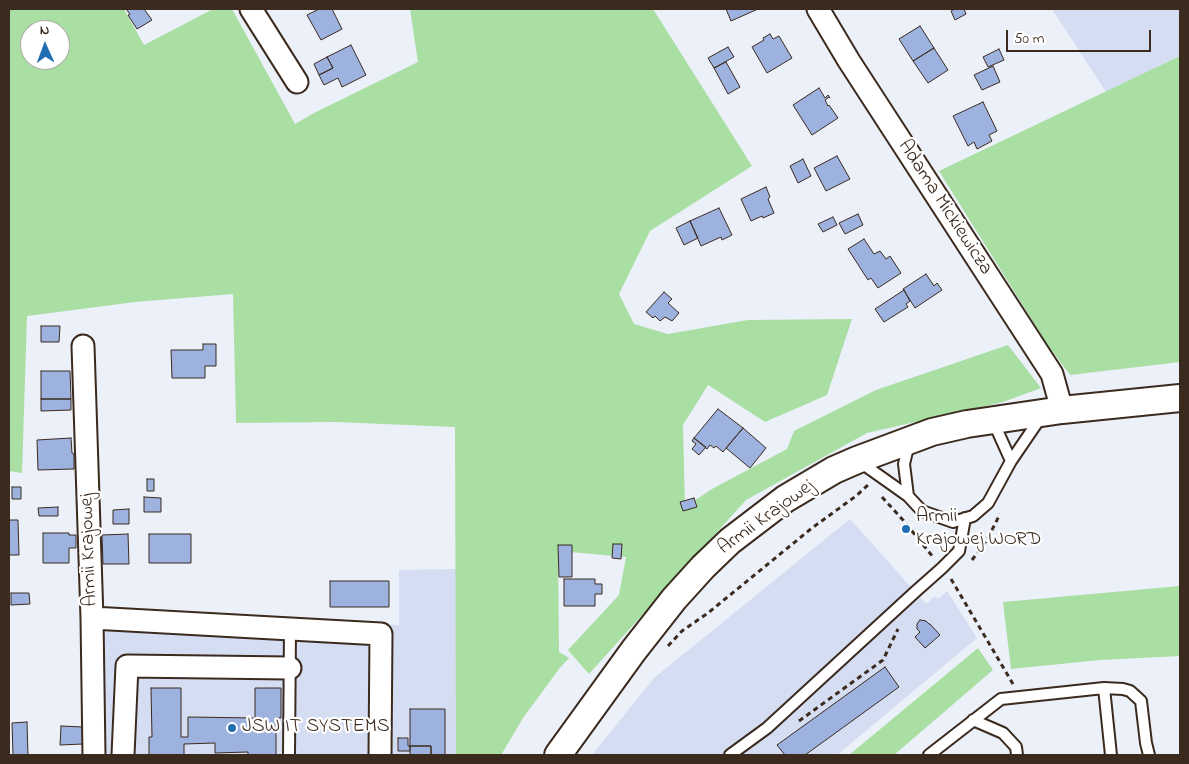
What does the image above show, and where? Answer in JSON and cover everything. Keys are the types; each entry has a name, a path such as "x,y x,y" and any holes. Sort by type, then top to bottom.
{"street":[{"path":"251,9 297,82"},
{"name":"Adama Mickiewicza","path":"818,9 1052,374 1053,411"},
{"name":"Armii Krajowej","path":"83,346 92,618 94,755"},
{"name":"Armii Krajowej","path":"558,755 646,635 674,599 703,567 730,541 785,499 834,470 932,432 992,420 1053,411 1180,398"},
{"path":"92,618 381,634 380,755"},
{"path":"123,755 127,666 290,668"}],"lane":[{"path":"857,460 908,496 922,511 953,522 972,516 988,503 1011,461 1053,411"},
{"path":"992,420 1011,461"},
{"path":"908,496 904,464 910,440"},
{"path":"730,755 767,728 942,568 959,550 965,518"},
{"path":"288,755 290,629"},
{"path":"1104,688 1111,755"},
{"path":"929,755 1001,699 1104,688 1130,691 1141,701 1149,755"},
{"path":"973,720 1003,733 1016,747 1017,755"}],"path":[{"path":"665,650 682,631 708,613 804,534 856,496 870,483"},
{"path":"876,491 951,579 1002,665"},
{"path":"944,585 951,579"},
{"path":"797,722 883,660 901,623"}],"shaded area":[{"path":"1052,9 1180,9 1180,56 1106,92"},
{"path":"850,519 926,604 935,596 938,599 947,591 977,638 837,755 592,755 654,678"},
{"path":"456,569 456,755 94,755 94,616 137,612 399,625 399,570"}],"green space":[{"path":"9,9 124,9 144,45 213,9 232,9 295,124 418,62 410,9 653,9 752,166 650,231 619,294 634,324 668,334 748,320 852,319 827,395 765,422 708,385 683,425 685,507 712,489 787,449 794,431 876,390 1008,345 1041,388 1003,402 867,433 746,500 589,674 568,650 619,595 626,557 558,552 559,652 569,658 523,718 501,755 456,755 455,427 335,422 236,423 233,294 135,302 27,316 22,473 9,471"},
{"path":"1180,56 1180,362 1070,375 1047,344 939,171"},
{"path":"1180,586 1180,656 1100,660 1011,669 1003,602"},
{"path":"978,648 993,670 894,755 849,755"}],"building":[{"path":"126,9 144,9 152,20 137,29"},
{"path":"319,9 332,9 342,29 321,40 307,15"},
{"path":"726,9 758,9 731,21"},
{"path":"964,9 966,14 955,20 951,11"},
{"path":"920,26 934,48 913,61 899,39"},
{"path":"770,34 773,39 779,36 792,58 767,73 752,47"},
{"path":"351,45 366,75 342,87 338,78 324,85 319,75 333,68 327,57"},
{"path":"728,47 734,57 714,68 708,58"},
{"path":"934,48 948,70 928,83 913,61"},
{"path":"999,49 1004,60 988,67 983,57"},
{"path":"327,57 333,68 319,75 314,64"},
{"path":"726,62 740,87 728,94 714,68"},
{"path":"993,66 1000,82 982,90 974,75"},
{"path":"819,88 825,98 828,95 830,98 825,100 838,118 812,135 793,105"},
{"path":"983,102 997,131 989,135 992,141 977,149 974,142 968,146 953,116"},
{"path":"837,156 850,179 826,191 814,168"},
{"path":"803,159 811,176 798,183 790,166"},
{"path":"766,187 770,197 768,199 774,213 751,221 741,199"},
{"path":"719,208 732,235 722,240 721,237 701,246 690,221"},
{"path":"858,214 863,225 845,234 839,223"},
{"path":"833,217 837,225 823,232 818,224"},
{"path":"690,221 698,238 684,245 676,228"},
{"path":"864,239 874,254 880,251 886,259 890,256 901,273 878,288 871,278 868,280 848,249"},
{"path":"926,274 934,286 937,283 942,290 915,308 903,289"},
{"path":"904,290 910,301 906,304 908,307 884,322 875,309"},
{"path":"664,292 672,299 668,303 679,313 672,321 665,317 660,321 655,316 653,318 646,312"},
{"path":"41,326 60,326 59,342 41,342"},
{"path":"203,344 216,344 216,366 205,366 205,378 172,378 171,350 203,350"},
{"path":"41,371 70,371 71,399 41,399"},
{"path":"41,399 71,399 71,410 41,411"},
{"path":"718,409 743,428 723,452 716,446 714,448 710,445 707,449 694,438"},
{"path":"743,428 766,448 750,468 726,448"},
{"path":"71,438 74,469 38,470 37,440"},
{"path":"694,438 706,447 699,455 692,449 696,444 692,441"},
{"path":"147,479 154,479 154,491 147,491"},
{"path":"12,487 21,487 21,499 12,499"},
{"path":"144,497 161,498 161,512 144,512"},
{"path":"694,498 697,507 683,511 680,502"},
{"path":"58,507 58,516 39,516 38,508"},
{"path":"129,509 129,524 113,524 113,510"},
{"path":"9,520 18,520 19,555 9,555"},
{"path":"43,533 69,533 69,535 76,535 76,548 69,548 69,563 43,563"},
{"path":"128,534 129,564 103,564 102,535"},
{"path":"149,534 191,534 191,563 149,563"},
{"path":"613,544 622,544 621,559 612,558"},
{"path":"558,545 572,545 572,577 559,577"},
{"path":"564,579 595,579 595,584 602,584 602,594 595,594 595,606 564,606"},
{"path":"330,581 389,581 389,607 330,607"},
{"path":"11,593 29,593 30,604 11,605"},
{"path":"920,620 930,624 940,635 925,648 915,637 920,632 917,629 917,624"},
{"path":"885,667 899,687 805,755 785,755 777,745"},
{"name":"JSW IT SYSTEMS","path":"151,688 181,688 181,737 188,737 188,717 255,718 255,688 281,688 281,718 276,718 276,755 248,755 248,752 215,753 215,743 184,744 184,755 149,755 149,737 152,737"},
{"path":"410,709 445,709 445,755 431,755 431,746 410,746"},
{"path":"27,722 28,755 13,755 12,723"},
{"path":"61,726 83,727 83,744 60,745"},
{"path":"398,738 408,738 410,751 398,751"},
{"path":"410,746 431,746 431,755 410,755"}],"place":[{"name":"Armii Krajowej WORD","path":"906,529"},
{"name":"JSW IT SYSTEMS","path":"232,728"}]}
